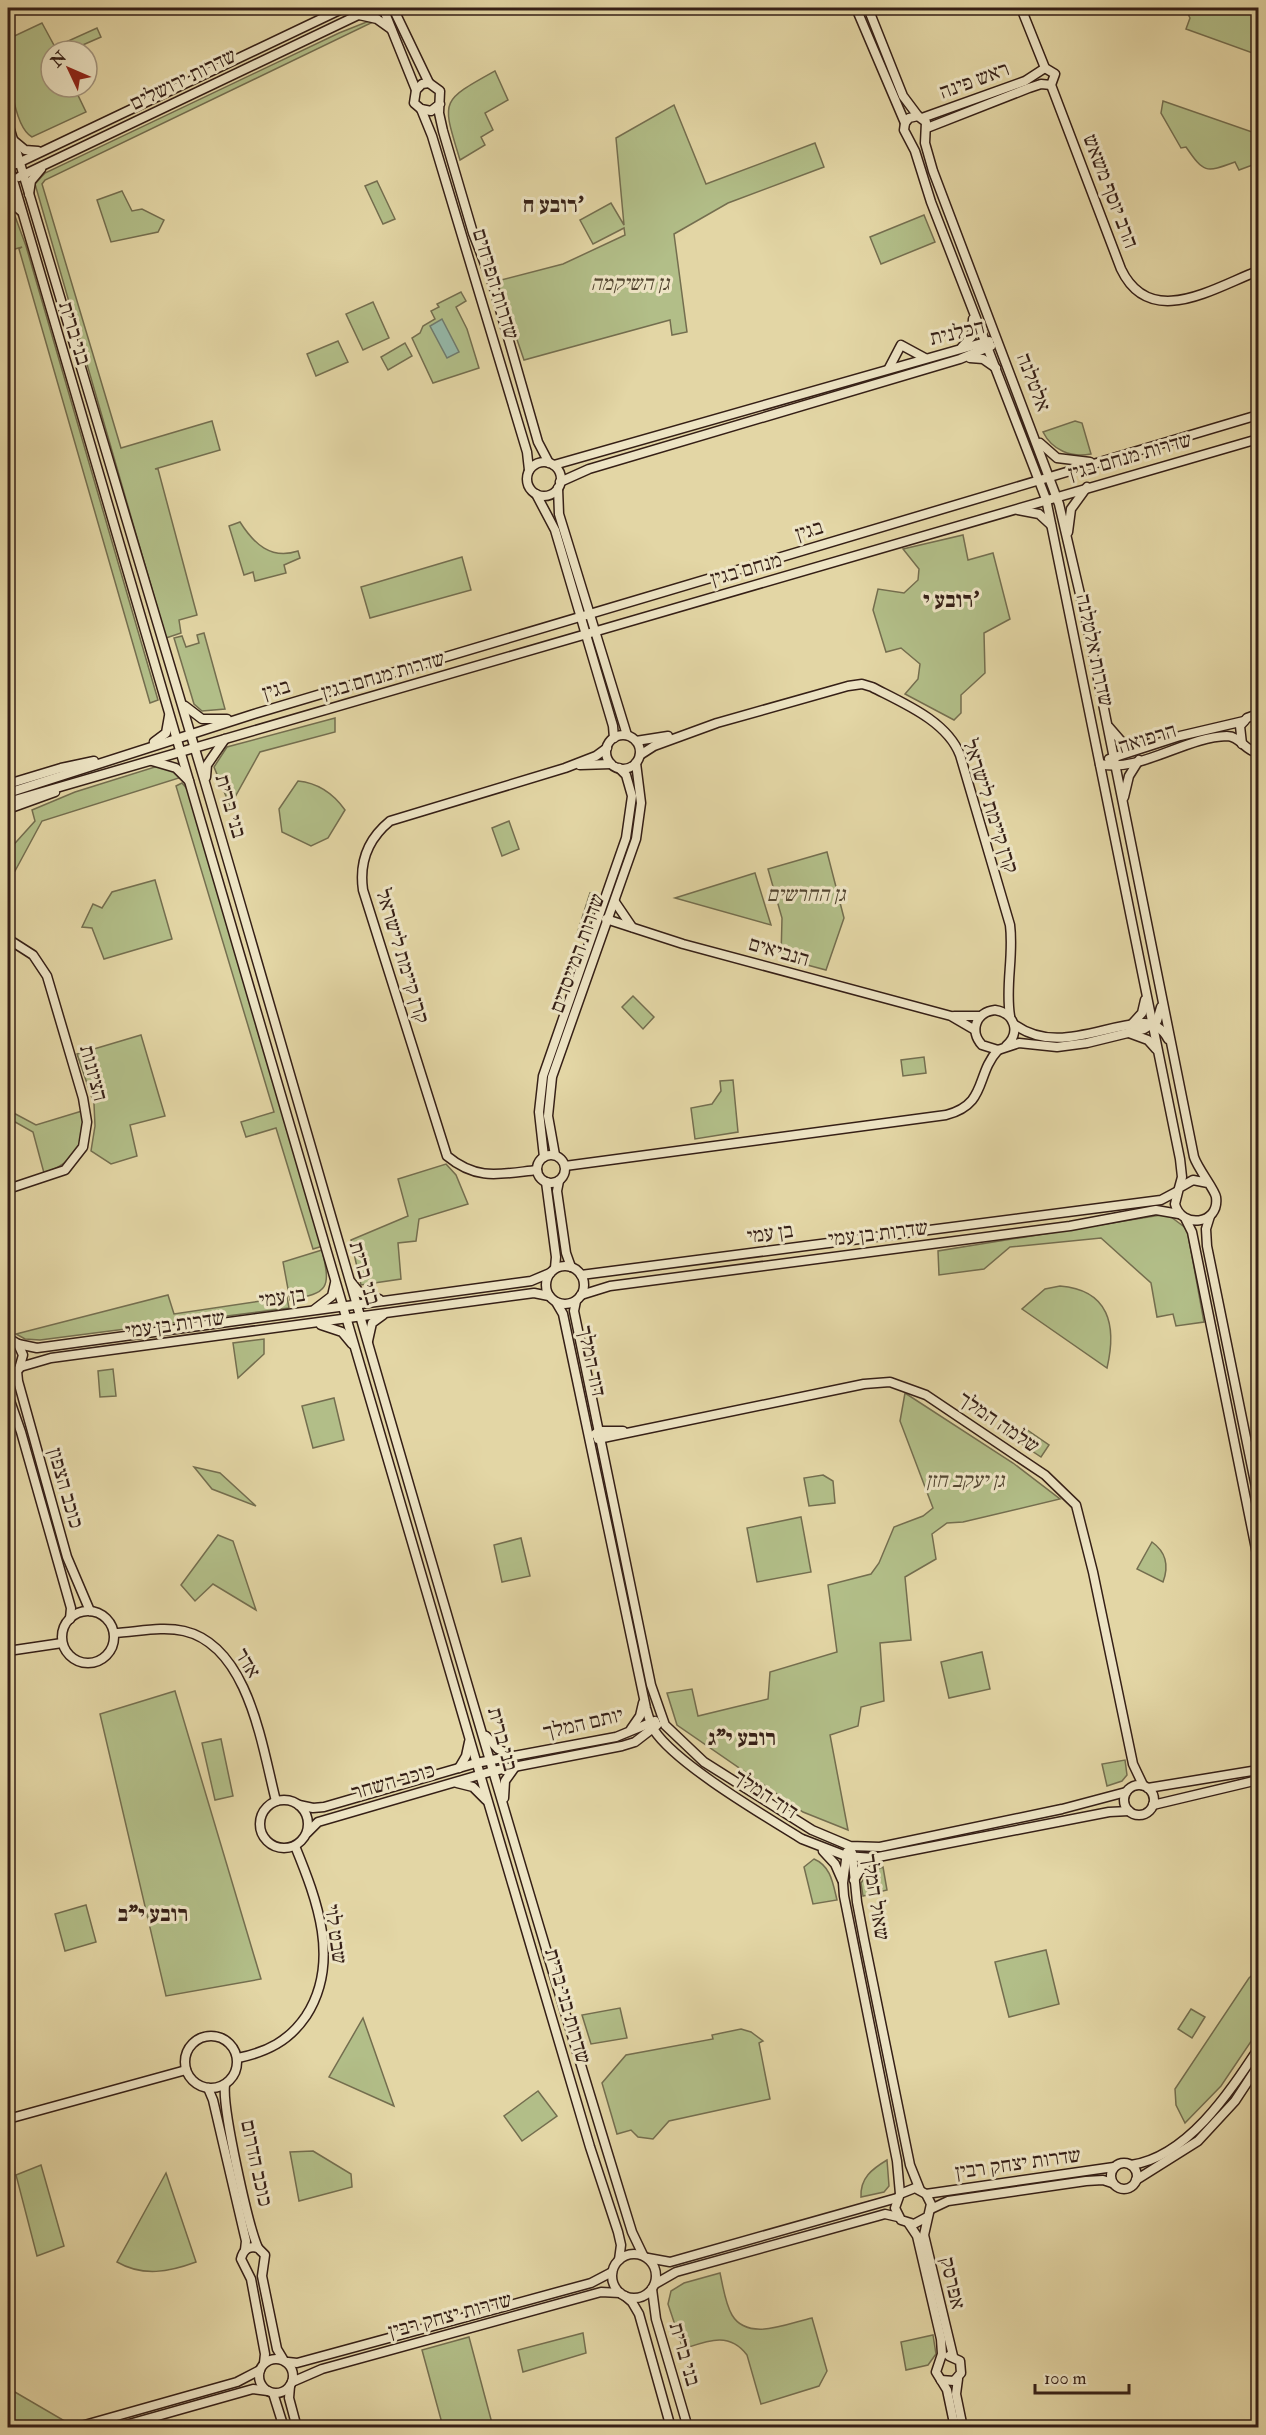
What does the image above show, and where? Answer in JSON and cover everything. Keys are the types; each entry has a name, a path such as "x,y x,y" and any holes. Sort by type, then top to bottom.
{"main road":[{"path":"10,181 8,166 19,163 344,8"},
{"name":"שדרות ירושלים","path":"10,181 373,8"},
{"path":"383,8 416,90 414,103 421,109 431,111 440,104 440,91 429,83 393,8"},
{"path":"400,24 402,8"},
{"path":"856,8 905,123"},
{"path":"868,8 903,96 920,117 926,132 925,148 998,340"},
{"name":"הרב יוסף משאש","path":"1021,8 1042,71 1041,84"},
{"path":"356,16 376,19 393,31"},
{"name":"ראש פינה","path":"920,117 1042,71"},
{"name":"הרב יוסף משאש","path":"1042,71 1055,74 1052,85 1121,269 1133,289 1149,300 1165,302 1181,300 1258,271"},
{"path":"416,90 422,84 429,83"},
{"path":"1041,84 1052,85"},
{"name":"ראש פינה","path":"926,132 1041,84"},
{"name":"שדרות הפרחים","path":"440,104 440,119 452,164 493,285 538,442 551,464"},
{"name":"שדרות הפרחים","path":"421,109 430,131 498,352 527,452 529,471"},
{"path":"920,117 909,118 904,130 908,137 919,139 926,132"},
{"path":"8,123 28,198"},
{"path":"11,135 17,145 27,152 44,151"},
{"name":"שדרות אלטלנה","path":"908,137 1046,499 1180,1159 1182,1180 1178,1190"},
{"path":"28,198 31,181 44,165"},
{"name":"בני ברית","path":"10,181 22,213 178,738"},
{"name":"בני ברית","path":"28,198 180,696"},
{"path":"8,200 22,213"},
{"path":"962,347 973,333 971,307"},
{"name":"הכלנית","path":"559,485 589,469 960,359 998,340"},
{"name":"אלטלנה","path":"998,340 1035,437"},
{"name":"הכלנית","path":"551,464 962,347 987,344"},
{"path":"889,368 901,345 925,358"},
{"path":"960,359 979,358 996,368"},
{"path":"1035,437 1058,458 1096,463 1258,415"},
{"name":"שדרות אלטלנה","path":"1035,437 1057,496 1067,538 1107,724 1194,1157 1208,1184"},
{"name":"שדרות מנחם בגין","path":"1012,509 1258,439"},
{"path":"584,616 559,514 560,473 551,464 540,462 529,471 527,484 536,494 555,530 590,634 627,735 636,741 638,759 629,768 615,766 607,758 607,748 614,738 613,726 590,634"},
{"name":"שדרות מנחם בגין","path":"1040,479 1096,463"},
{"name":"בגין","path":"191,734 1040,479"},
{"path":"536,494 551,494 559,485"},
{"path":"1067,538 1071,509 1087,488"},
{"path":"1012,509 1039,514 1052,525"},
{"name":"מנחם בגין","path":"590,634 1012,509"},
{"name":"שדרות מנחם בגין","path":"182,751 590,634"},
{"name":"קרן קיימת לישראל","path":"638,759 654,746 689,732 822,691 862,684 882,692 939,727 954,741 960,755 1010,925 1013,948 1008,987 1010,1016"},
{"path":"180,696 190,712 202,719 254,714"},
{"path":"180,696 195,747"},
{"path":"135,752 166,733 170,720 167,701"},
{"name":"הרפואה","path":"1100,764 1113,756 1244,721 1258,714"},
{"path":"1242,744 1239,732 1244,721"},
{"path":"1107,724 1116,737 1125,744 1143,747"},
{"name":"קרן קיימת לישראל","path":"636,741 689,732"},
{"path":"8,793 191,734"},
{"path":"614,738 627,735"},
{"name":"הרפואה","path":"1100,764 1116,768 1230,736 1250,751 1258,753"},
{"path":"178,738 193,789"},
{"path":"206,783 207,765 226,739"},
{"name":"בני ברית","path":"195,747 359,1317 484,1733 504,1808"},
{"name":"קרן קיימת לישראל","path":"537,1170 484,1174 460,1167 447,1156 363,890 362,867 372,840 390,821 565,768 596,756 607,748"},
{"path":"8,802 182,751"},
{"name":"שדרות המייסדים","path":"555,1155 549,1116 552,1077 609,920 640,820 638,759"},
{"path":"8,784 61,768 108,760"},
{"path":"148,760 176,768 186,777 193,789"},
{"path":"1123,803 1129,776 1140,760"},
{"name":"קרן קיימת לישראל","path":"565,768 599,762 615,766"},
{"name":"שדרות המייסדים","path":"544,1157 538,1112 543,1076 626,838 630,816 632,796 629,782 615,766"},
{"path":"8,809 41,799 86,779"},
{"name":"בני ברית","path":"193,789 476,1763"},
{"path":"615,902 632,927"},
{"name":"הנביאים","path":"598,916 683,944 951,1016 980,1016"},
{"name":"הציונות","path":"8,939 38,960 47,976 83,1098 87,1131 83,1147 65,1170 8,1189"},
{"name":"קרן קיימת לישראל","path":"995,1010 1008,987"},
{"path":"1129,1030 1142,1013 1145,991"},
{"path":"982,1045 1002,1048 1019,1043 1077,1045 1152,1025 1159,1018 1162,1002"},
{"path":"986,1072 982,1045 975,1030 980,1016 995,1010 1010,1016 1015,1025 1031,1035 1047,1038 1078,1037 1129,1030 1148,1040 1158,1052"},
{"name":"הנביאים","path":"951,1016 975,1030"},
{"path":"565,1166 958,1112 970,1103 981,1089 986,1072 1014,1035 1015,1025"},
{"path":"1152,1025 1162,1030 1171,1045"},
{"path":"546,1182 556,1257 546,1282 552,1299 566,1304 578,1298 584,1283 581,1275 571,1267 566,1253 557,1191 565,1166 555,1155 544,1157 537,1170 540,1178 546,1182 559,1181"},
{"path":"1183,1217 1199,1221 1215,1209 1216,1197 1208,1184 1193,1180 1178,1190 1175,1204 1192,1232 1258,1559"},
{"name":"בן עמי","path":"581,1275 1149,1201 1166,1198 1178,1190"},
{"name":"שדרות בן עמי","path":"578,1298 610,1286 1070,1226 1156,1210 1183,1217"},
{"path":"1210,1215 1206,1229 1208,1246 1258,1497"},
{"path":"552,1271 571,1267"},
{"name":"בן עמי","path":"11,1338 37,1348 531,1281 552,1271"},
{"path":"348,1277 360,1293 374,1299 392,1300"},
{"path":"312,1311 332,1296 336,1279"},
{"name":"שדרות בן עמי","path":"8,1376 37,1361 534,1293 552,1299"},
{"name":"דוד המלך","path":"578,1298 574,1311 643,1649 662,1720 680,1742 732,1781 812,1830 850,1846 880,1846 1062,1809 1128,1789"},
{"name":"דוד המלך","path":"552,1299 563,1314 644,1700 652,1726 665,1743 693,1767 792,1833 820,1847 849,1856 873,1858 926,1850 1110,1812 1129,1811"},
{"path":"368,1344 372,1323 387,1313"},
{"path":"305,1324 325,1325 337,1329 346,1336 356,1350"},
{"name":"כוכב הצפון","path":"11,1338 23,1355 18,1381 67,1557 90,1611"},
{"name":"שלמה המלך","path":"600,1435 632,1431 871,1383 890,1382 926,1395 1045,1475 1076,1505 1093,1572 1133,1764 1146,1787"},
{"name":"כוכב הצפון","path":"8,1395 21,1432 71,1608 70,1619"},
{"path":"590,1437 600,1435"},
{"path":"90,1611 105,1617 114,1633 112,1649 107,1656 95,1663 86,1664 73,1659 62,1643 63,1630 70,1619 76,1614 90,1611"},
{"name":"אדר","path":"114,1633 164,1629 184,1631 203,1639 223,1654 243,1685 276,1801"},
{"path":"8,1651 62,1643"},
{"path":"627,1733 639,1716 644,1700"},
{"name":"יותם המלך","path":"493,1771 635,1742 662,1720"},
{"name":"יותם המלך","path":"476,1763 598,1741 652,1726"},
{"path":"484,1733 498,1749 514,1756"},
{"path":"459,1768 466,1756 470,1736"},
{"path":"635,1742 651,1740 665,1743"},
{"name":"כוכב השחר","path":"299,1805 313,1808 324,1807 476,1763"},
{"name":"שדרות בני ברית","path":"476,1763 587,2136 618,2232 621,2245 619,2260"},
{"name":"שלמה המלך","path":"1128,1789 1133,1764"},
{"path":"504,1808 505,1781 517,1766"},
{"path":"1258,1770 1128,1789 1124,1804 1129,1811 1143,1814 1153,1805 1258,1780"},
{"name":"כוכב השחר","path":"307,1833 318,1822 493,1771"},
{"path":"454,1782 468,1784 479,1791 489,1805"},
{"path":"1146,1787 1153,1796 1153,1805"},
{"path":"284,1800 299,1805 308,1818 307,1833 295,1846 279,1847 266,1839 262,1832 263,1814 276,1801 284,1800"},
{"name":"שדרות בני ברית","path":"504,1808 632,2232 645,2257"},
{"name":"שבט לוי","path":"238,2058 274,2046 296,2030 313,2005 324,1977 324,1948 316,1908 295,1846"},
{"name":"שאול המלך","path":"850,1846 843,1883 897,2161 898,2196"},
{"path":"820,1847 835,1864 843,1883"},
{"name":"שאול המלך","path":"849,1856 910,2166 923,2192"},
{"path":"854,1881 864,1864 873,1858"},
{"path":"202,2037 221,2037 229,2042 238,2058 236,2072 225,2085 208,2088 194,2082 186,2070 186,2054 190,2047 202,2037"},
{"path":"1258,2049 1225,2098 1200,2125 1168,2150 1149,2160 1131,2165 1121,2163 1114,2167 1111,2173 1112,2183 1125,2189 1132,2186 1136,2180 1198,2141 1235,2101 1258,2066"},
{"path":"8,2119 186,2070"},
{"name":"כוכב הדרום","path":"225,2085 224,2094 235,2150 258,2248"},
{"name":"כוכב הדרום","path":"208,2088 213,2100 246,2241 245,2250"},
{"path":"1131,2165 1137,2174 1136,2180"},
{"name":"שדרות יצחק רבין","path":"923,2192 1114,2167"},
{"name":"שדרות יצחק רבין","path":"929,2213 948,2201 1086,2181 1103,2180 1112,2183"},
{"path":"909,2189 923,2192 929,2213 919,2223 909,2224 898,2217 885,2214 676,2272 640,2298 622,2295 614,2284 612,2272 619,2260 630,2254 645,2257 670,2262 875,2206 909,2189"},
{"path":"898,2196 895,2208 898,2217"},
{"name":"אפרסק","path":"929,2213 924,2235 953,2356"},
{"name":"אפרסק","path":"909,2224 917,2236 941,2339 940,2359"},
{"path":"284,2427 270,2392 260,2379 265,2354 248,2270 242,2262 245,2250 258,2248 265,2255 262,2268 277,2349 293,2371 289,2398 297,2427"},
{"path":"645,2257 656,2270 654,2286"},
{"path":"248,2270 255,2271 262,2268"},
{"name":"שדרות יצחק רבין","path":"285,2361 297,2363 591,2283 612,2272"},
{"name":"בני ברית","path":"654,2286 656,2319 688,2427"},
{"name":"שדרות יצחק רבין","path":"291,2384 322,2369 601,2292 622,2295"},
{"name":"בני ברית","path":"622,2295 632,2302 639,2314 671,2427"},
{"path":"955,2427 949,2396 936,2370 940,2359 953,2356 962,2366 957,2379 956,2394 963,2427"},
{"path":"74,2427 237,2382 273,2359 285,2361"},
{"path":"941,2380 949,2382 957,2379"},
{"path":"115,2427 253,2390 282,2392 291,2384"}],"green space":[{"path":"1185,8 1258,8 1258,55 1186,29 1190,18"},
{"path":"369,21 373,22 45,180 42,184 121,448 212,421 220,450 155,469 158,469 197,615 179,620 181,633 166,638 35,184 45,173 339,33"},
{"path":"42,23 51,39 39,39 39,99 80,99 86,112 32,137 25,131 15,107 12,92 8,39"},
{"path":"97,28 101,37 96,39 73,39"},
{"path":"495,71 508,100 485,113 493,130 481,137 485,145 460,160 448,114 450,105 463,90"},
{"path":"1163,101 1258,134 1258,163 1239,170 1235,162 1211,169 1202,166 1186,147 1181,148 1161,113"},
{"name":"גן השיקמה","path":"674,105 706,184 815,143 824,167 728,203 674,234 687,332 672,335 670,320 524,360 497,281 563,264 625,235 624,228 593,244 580,220 611,203 624,225 616,138"},
{"path":"377,181 395,219 383,224 365,186"},
{"path":"122,191 132,211 142,209 164,220 158,232 111,242 97,200"},
{"path":"8,202 26,246 158,700 150,703 19,249 22,247 8,251"},
{"path":"924,215 935,242 881,264 870,237"},
{"path":"461,292 466,301 456,307 467,329 479,368 433,383 412,338 420,333 423,326 435,319 431,311 439,307 437,304"},
{"path":"373,302 389,338 363,350 346,314"},
{"path":"338,341 348,362 316,376 307,354"},
{"path":"405,343 412,356 388,370 381,357"},
{"path":"1075,421 1082,423 1091,454 1069,454 1051,444 1043,432"},
{"path":"240,522 251,537 264,548 280,553 298,551 300,558 284,565 286,573 255,581 253,572 244,575 229,526"},
{"path":"963,535 968,560 993,553 1010,619 984,633 985,673 961,695 961,713 954,720 905,694 918,679 920,664 901,648 886,652 873,610 878,589 904,593 918,580 919,569 903,549"},
{"path":"462,557 471,590 370,618 361,587"},
{"path":"204,633 225,709 202,711 194,704 174,638 182,636 186,647 199,643 197,635"},
{"path":"335,718 335,732 260,752 230,806 214,767 227,747"},
{"path":"158,766 174,770 182,777 42,821 8,884 8,851 35,821 32,810 75,792"},
{"path":"298,781 324,790 345,810 328,838 311,846 282,832 279,809"},
{"path":"182,783 188,790 323,1246 313,1249 276,1128 246,1137 241,1122 274,1112 176,786"},
{"path":"509,821 519,849 502,856 492,828"},
{"name":"גן החרשים","path":"827,852 844,918 826,970 781,958 782,918 768,869"},
{"path":"755,873 771,925 675,898"},
{"path":"155,880 172,939 104,959 92,928 82,927 93,904 102,908 112,892"},
{"path":"590,893 599,896 583,940 576,937"},
{"path":"633,996 654,1017 643,1029 622,1007"},
{"path":"141,1035 165,1116 130,1125 137,1156 111,1164 91,1151 95,1126 94,1104 77,1054"},
{"path":"924,1057 926,1073 903,1076 901,1060"},
{"path":"733,1080 738,1132 695,1139 691,1108 712,1104 721,1091 720,1081"},
{"path":"8,1110 36,1125 82,1111 84,1132 77,1150 63,1164 44,1173 33,1132 8,1118"},
{"path":"446,1164 456,1175 468,1204 419,1219 416,1241 398,1243 401,1279 361,1285 351,1240 408,1216 398,1179"},
{"path":"1167,1214 1187,1229 1204,1322 1176,1326 1173,1314 1157,1317 1151,1283 1101,1238 1010,1247 984,1269 939,1275 938,1251"},
{"path":"322,1250 326,1273 324,1287 313,1295 290,1300 283,1262"},
{"path":"1060,1286 1089,1294 1106,1312 1111,1338 1107,1368 1022,1309 1045,1289"},
{"path":"168,1295 174,1314 287,1297 289,1308 40,1340 25,1339 16,1334"},
{"path":"264,1339 264,1354 238,1378 233,1343"},
{"path":"113,1369 116,1396 100,1397 98,1371"},
{"name":"גן יעקב חזן","path":"905,1393 1013,1463 1060,1499 963,1522 947,1523 932,1534 936,1559 905,1577 911,1640 880,1643 884,1701 861,1707 858,1726 830,1735 848,1830 803,1812 677,1725 667,1693 692,1689 698,1716 768,1699 770,1672 837,1652 828,1585 871,1574 879,1563 894,1527 923,1516 933,1508 900,1421"},
{"path":"334,1398 344,1440 313,1448 302,1406"},
{"path":"1023,1427 1049,1445 1041,1457 1014,1439"},
{"path":"194,1467 220,1473 256,1506 212,1489"},
{"path":"823,1475 833,1481 835,1503 809,1506 804,1478"},
{"path":"801,1517 811,1572 757,1582 747,1528"},
{"path":"218,1535 233,1541 256,1610 213,1584 195,1601 181,1585"},
{"path":"521,1538 530,1576 502,1582 494,1545"},
{"path":"1152,1542 1160,1550 1165,1560 1166,1570 1163,1582 1137,1569"},
{"path":"982,1652 990,1689 949,1698 941,1662"},
{"path":"175,1691 261,1979 166,1996 100,1714"},
{"path":"221,1739 233,1796 215,1800 202,1743"},
{"path":"1125,1760 1127,1775 1122,1781 1107,1786 1102,1764"},
{"path":"814,1859 828,1871 837,1900 813,1904 804,1867"},
{"path":"883,1867 887,1890 863,1896 861,1883 868,1873"},
{"path":"86,1905 96,1942 65,1951 55,1914"},
{"path":"1046,1950 1059,2004 1009,2017 995,1962"},
{"path":"1258,1970 1258,2031 1221,2086 1185,2123 1176,2105 1175,2089 1249,1978"},
{"path":"620,2008 627,2038 591,2044 582,2015"},
{"path":"1191,2009 1205,2017 1192,2038 1178,2029"},
{"path":"363,2018 394,2106 329,2077"},
{"path":"741,2029 751,2032 763,2041 759,2043 770,2099 669,2121 653,2139 638,2137 631,2130 617,2134 602,2083 626,2055 713,2039 712,2035"},
{"path":"538,2091 557,2116 522,2141 504,2116"},
{"path":"313,2151 351,2174 352,2187 299,2201 290,2152"},
{"path":"887,2160 889,2186 884,2192 861,2197 865,2179 876,2167"},
{"path":"41,2165 64,2246 37,2256 16,2175"},
{"path":"166,2173 196,2262 156,2271 127,2267 117,2262"},
{"path":"720,2273 732,2315 748,2328 769,2328 812,2318 827,2371 819,2386 761,2404 747,2355 733,2343 717,2340 683,2349 668,2304 671,2291 684,2283"},
{"path":"583,2333 586,2353 523,2372 518,2350"},
{"path":"933,2335 936,2354 928,2365 906,2370 901,2342"},
{"path":"469,2337 493,2427 443,2427 422,2350"},
{"path":"8,2388 63,2420 35,2428 15,2421 8,2402"}],"shaded area":[{"path":"442,319 459,352 447,358 430,326"}],"district":[{"name":"רובע ח'","path":"553,204"},
{"name":"רובע י'","path":"951,599"},
{"name":"רובע י\"ג","path":"742,1737"},
{"name":"רובע י\"ב","path":"153,1913"}]}
